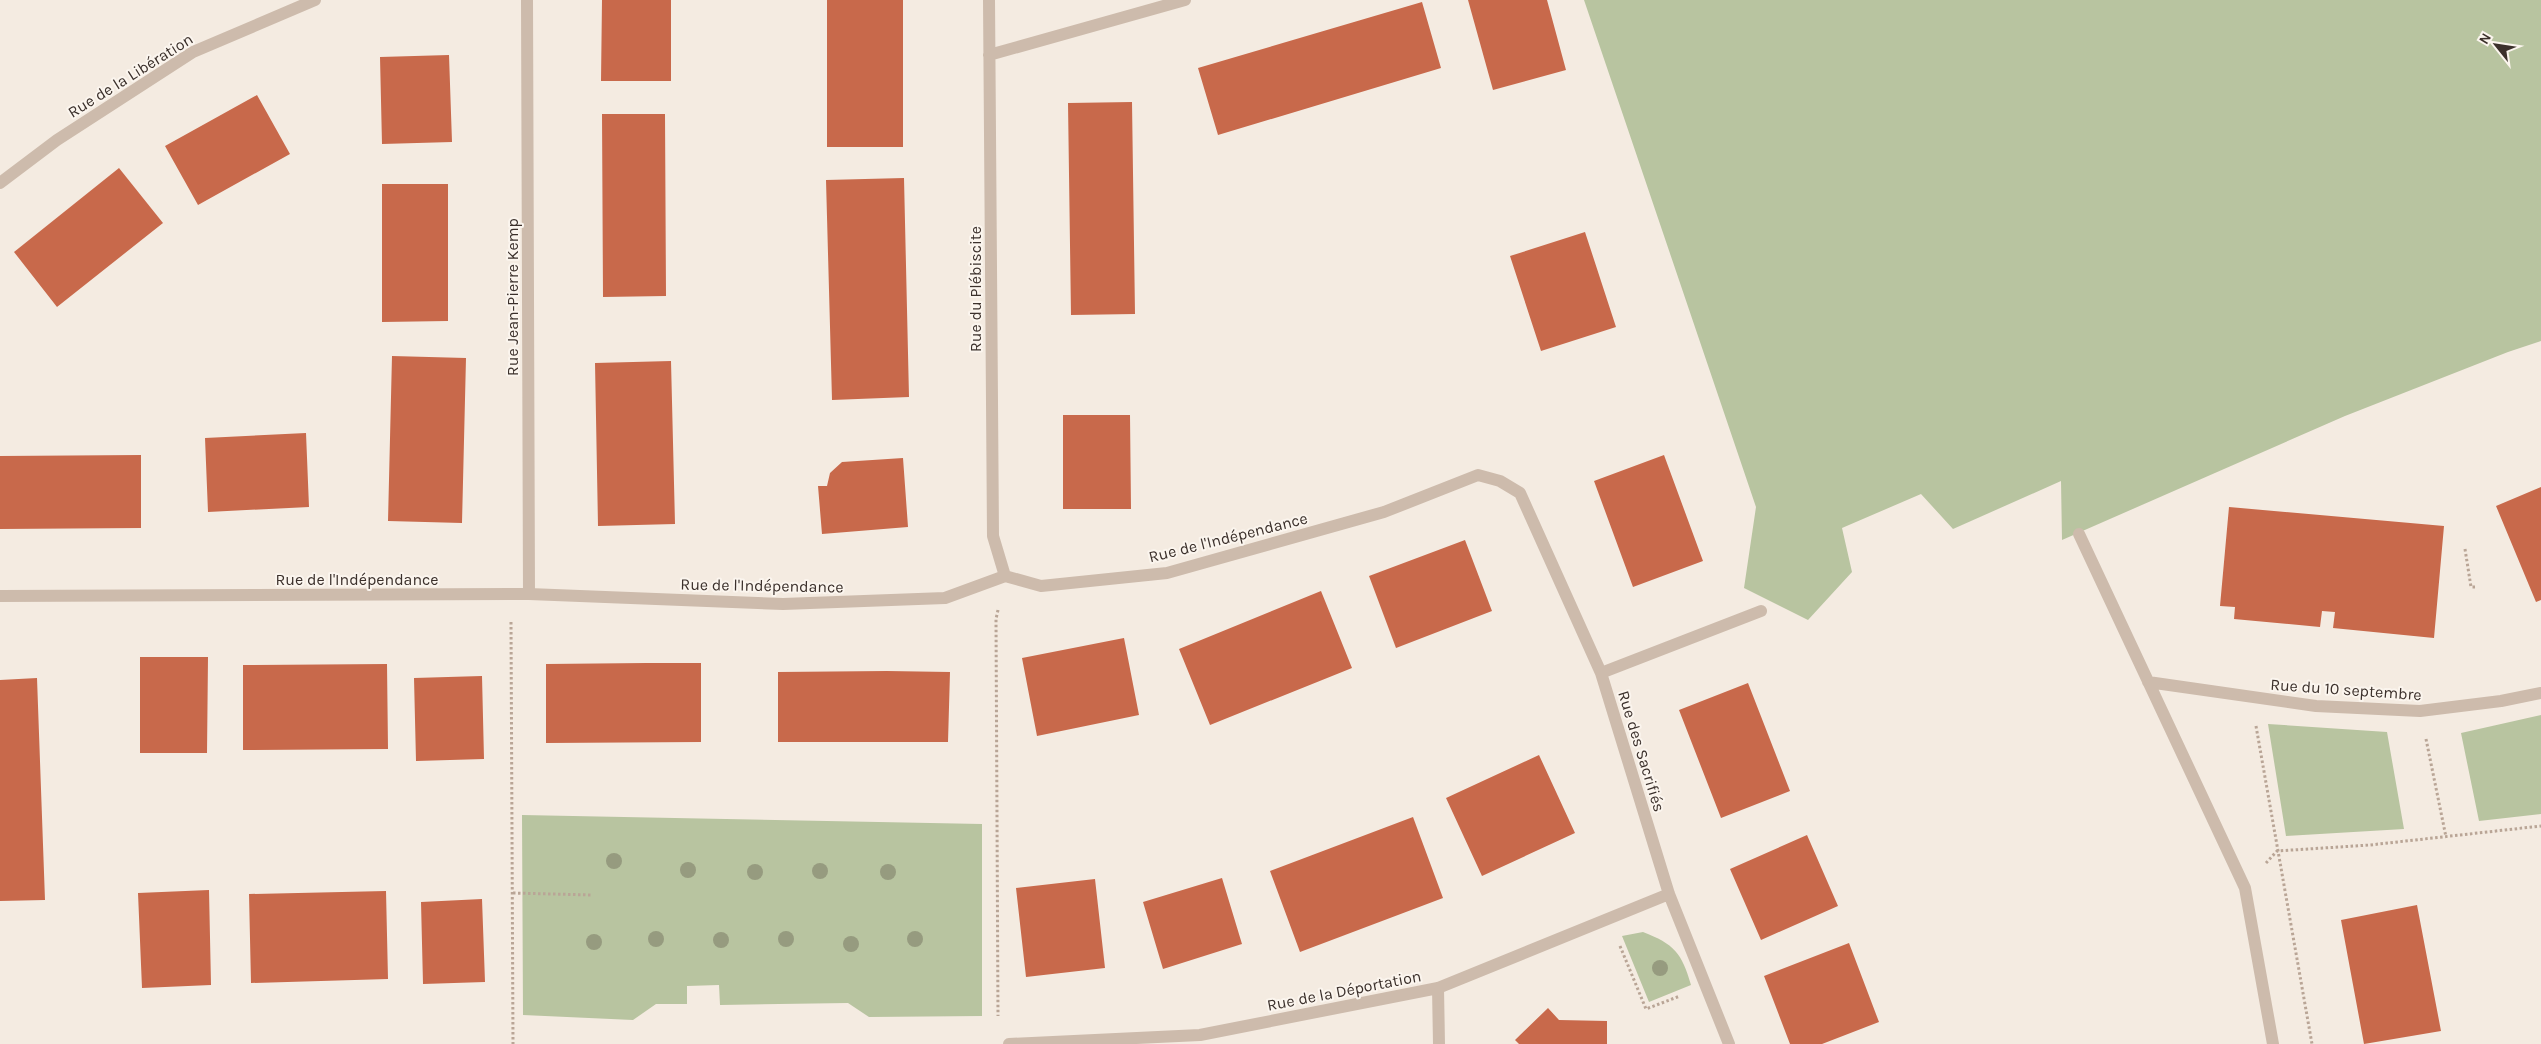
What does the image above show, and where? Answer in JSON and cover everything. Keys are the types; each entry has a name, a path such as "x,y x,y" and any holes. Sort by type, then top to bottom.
{"street":[{"name":"Rue de la Libération","path":"0,183 57,140 192,52 315,0"},
{"name":"Rue Jean-Pierre Kemp","path":"527,0 529,594"},
{"name":"Rue du Plébiscite","path":"989,0 993,536 1006,576"},
{"path":"989,55 1184,0"},
{"name":"Rue de l'Indépendance","path":"0,596 529,594 783,604 945,598 1006,576 1041,586 1167,573 1384,512 1478,474 1500,481"},
{"name":"Rue des Sacrifiés","path":"1500,481 1520,493 1602,673 1669,894 1729,1044"},
{"path":"2079,534 2245,888 2273,1044"},
{"path":"1602,673 1761,611"},
{"name":"Rue du 10 septembre","path":"2148,682 2316,706 2420,711 2501,701 2541,693"},
{"name":"Rue de la Déportation","path":"1009,1044 1200,1036 1438,988 1669,894"},
{"path":"1438,988 1439,1044"}],"path":[{"path":"2465,549 2471,587 2477,587"},
{"path":"998,1025 996,618 1006,576"},
{"path":"512,595 513,1044"},
{"path":"2251,698 2312,1044"},
{"path":"2420,711 2446,837"},
{"path":"2245,888 2277,851 2446,837 2541,826"},
{"path":"512,892 592,895"},
{"path":"1608,918 1646,1009 1706,986"}],"green space":[{"path":"1584,0 2541,0 2541,341 2508,352 2345,416 2062,540 2061,481 1953,529 1921,494 1842,528 1852,572 1808,620 1744,588 1756,507"},
{"path":"2541,715 2541,814 2479,821 2461,733"},
{"path":"2268,724 2387,732 2404,829 2286,836"},
{"path":"522,815 982,824 982,1016 869,1017 848,1003 720,1005 719,985 687,986 687,1004 656,1004 633,1020 523,1015"},
{"path":"1643,932 1654,936 1675,951 1684,965 1691,985 1649,1002 1622,936"}],"building":[{"path":"602,0 671,0 671,81 601,81"},
{"path":"827,0 903,0 903,147 827,147"},
{"path":"1468,0 1547,0 1566,70 1493,90"},
{"path":"1422,2 1441,68 1218,135 1198,68"},
{"path":"449,55 452,142 382,144 380,57"},
{"path":"257,95 290,154 198,205 165,146"},
{"path":"1132,102 1135,314 1071,315 1068,103"},
{"path":"602,114 665,114 666,296 603,297"},
{"path":"119,168 163,223 57,307 14,252"},
{"path":"904,178 909,397 832,400 826,180"},
{"path":"382,184 448,184 448,321 382,322"},
{"path":"1585,232 1616,327 1541,351 1510,256"},
{"path":"392,356 466,358 462,523 388,521"},
{"path":"671,361 675,524 598,526 595,363"},
{"path":"1063,415 1130,415 1131,509 1063,509"},
{"path":"306,433 309,507 208,512 205,438"},
{"path":"141,455 141,528 0,529 0,456"},
{"path":"1664,455 1703,561 1633,587 1594,481"},
{"path":"903,458 908,527 822,534 818,486 827,486 830,473 842,462"},
{"path":"2541,487 2541,600 2536,602 2496,506"},
{"path":"2229,507 2444,526 2434,638 2333,628 2335,612 2322,611 2320,627 2234,619 2235,607 2220,606"},
{"path":"1465,540 1492,611 1396,648 1369,576"},
{"path":"1321,591 1352,668 1210,725 1179,649"},
{"path":"1124,638 1139,715 1037,736 1022,658"},
{"path":"140,657 208,657 207,753 140,753"},
{"path":"701,663 701,742 546,743 546,664"},
{"path":"387,664 388,749 243,750 243,665"},
{"path":"778,672 950,672 948,742 778,742"},
{"path":"482,676 484,759 416,761 414,678"},
{"path":"37,678 45,900 0,901 0,680"},
{"path":"1748,683 1790,791 1721,818 1679,710"},
{"path":"1539,755 1575,833 1482,876 1446,798"},
{"path":"1413,817 1443,898 1300,952 1270,871"},
{"path":"1807,835 1838,906 1761,940 1730,869"},
{"path":"1222,878 1242,944 1163,969 1143,902"},
{"path":"1095,879 1105,968 1026,977 1016,888"},
{"path":"209,890 211,985 142,988 138,893"},
{"path":"386,891 388,979 251,983 249,894"},
{"path":"482,899 485,982 423,984 421,902"},
{"path":"2417,905 2441,1031 2364,1044 2341,920"},
{"path":"1849,943 1879,1022 1822,1044 1790,1044 1764,976"},
{"path":"1548,1008 1559,1020 1607,1021 1607,1044 1519,1044 1515,1040"}]}
